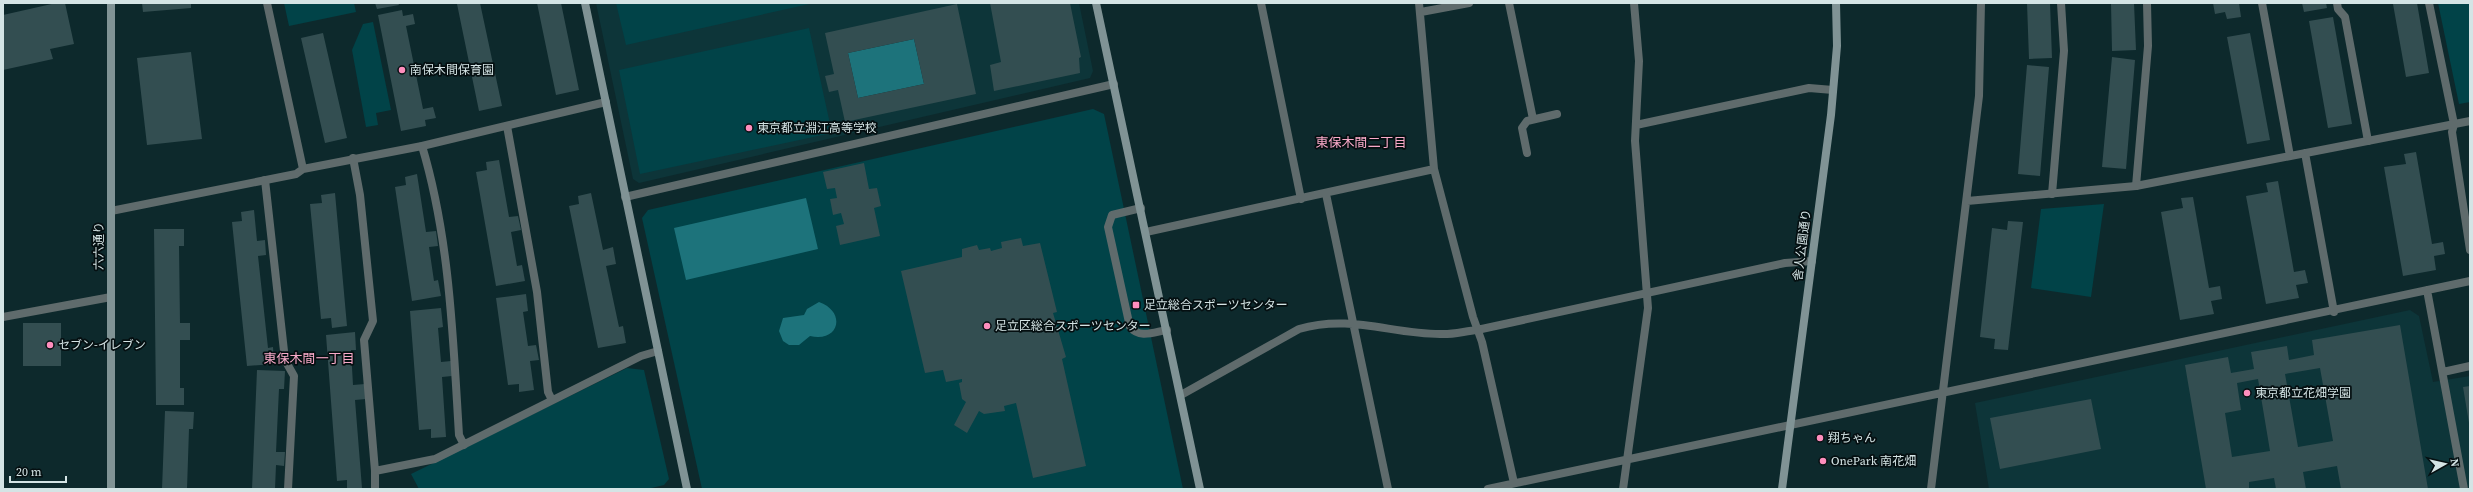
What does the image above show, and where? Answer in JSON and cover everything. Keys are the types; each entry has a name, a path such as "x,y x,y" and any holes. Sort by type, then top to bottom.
{"street":[{"name":"六六通り","path":"111,3 111,489"},
{"path":"267,3 303,169"},
{"path":"585,3 687,489"},
{"path":"1096,3 1200,489"},
{"path":"1261,3 1301,199"},
{"path":"1419,3 1434,169 1477,330 1482,342 1514,484"},
{"path":"1421,12 1469,3"},
{"path":"1509,3 1534,120"},
{"path":"1623,489 1648,308 1636,125 1639,61 1634,3"},
{"name":"舎人公園通り","path":"1782,489 1833,90 1837,46 1836,3"},
{"path":"1931,489 1979,96 1981,3"},
{"path":"2052,194 2064,51 2061,3"},
{"path":"2136,186 2148,46 2147,3"},
{"path":"2262,3 2290,156"},
{"path":"2337,3 2338,9 2345,17 2368,140"},
{"path":"2429,3 2454,124 2452,132 2470,250"},
{"path":"625,197 1114,84"},
{"path":"1636,125 1809,88 1833,90"},
{"path":"111,211 296,174 303,169 353,158 422,146 606,102"},
{"path":"1527,153 1522,128 1527,121 1557,114"},
{"path":"1967,201 2136,186 2470,121"},
{"path":"507,126 537,292 548,392 552,400"},
{"path":"422,146 430,173 451,304 459,435 464,445"},
{"path":"2305,153 2334,312"},
{"path":"353,158 360,195 373,321 364,340 375,471 375,489"},
{"path":"1146,232 1326,194 1434,169"},
{"path":"265,180 285,360 294,376 288,489"},
{"path":"1326,194 1388,489"},
{"path":"1141,208 1112,216 1108,227 1130,327 1135,333 1142,335 1167,330"},
{"path":"1181,395 1300,329 1317,323 1352,322 1442,334 1477,330 1785,264 1812,261"},
{"path":"1488,489 2334,312 2427,290 2470,282"},
{"path":"2427,290 2464,489"},
{"path":"3,317 111,297"},
{"path":"375,471 435,459 641,356 658,352"},
{"path":"2443,372 2470,366"}],"shaded area":[{"path":"284,3 354,3 356,12 289,26"},
{"name":"東京都立淵江高等学校","path":"596,3 1079,3 1093,71 1090,78 639,183 633,179"},
{"path":"616,3 814,3 626,45"},
{"path":"2438,3 2470,3 2470,102 2459,104"},
{"path":"373,22 391,110 376,113 378,125 366,127 352,50 363,24"},
{"path":"809,28 832,133 640,174 619,70"},
{"path":"914,39 924,84 858,98 848,53"},
{"path":"1093,109 1104,114 1183,489 702,489 642,218 648,210"},
{"path":"806,198 818,249 686,280 674,228"},
{"path":"2104,204 2091,297 2031,288 2041,209"},
{"path":"819,302 828,307 836,319 836,325 833,331 828,335 820,337 810,336 799,345 789,345 783,341 779,331 783,318 804,315 807,309"},
{"name":"東京都立花畑学園","path":"2410,310 2419,316 2433,382 2470,376 2470,489 1989,489 1975,403"},
{"path":"627,368 644,370 669,479 664,485 647,489 419,489 411,474"}],"building":[{"path":"56,3 65,3 74,44 50,49 53,59 3,70 3,15"},
{"path":"142,3 191,3 191,8 143,12"},
{"path":"375,3 398,3 399,5 377,9"},
{"path":"480,3 502,106 479,111 457,4"},
{"path":"537,3 561,3 579,90 556,95"},
{"path":"990,3 1070,3 1081,57 1079,58 1080,73 994,91 990,65 1001,62"},
{"path":"2027,3 2050,3 2052,58 2029,59"},
{"path":"2111,3 2134,3 2136,50 2112,51"},
{"path":"2213,3 2239,3 2241,17 2227,19 2225,12 2215,14"},
{"path":"2302,3 2326,3 2327,8 2304,12"},
{"path":"2417,3 2429,73 2406,77 2393,4"},
{"path":"957,4 976,94 845,122 838,90 829,92 825,76 834,74 825,33","holes":["914,39 924,84 858,98 848,53"]},
{"path":"402,10 403,16 413,14 415,24 406,26 423,109 433,107 436,118 425,120 426,126 401,131 378,15"},
{"path":"2333,17 2352,124 2328,128 2309,21"},
{"path":"323,33 347,138 325,143 301,38"},
{"path":"2250,33 2270,140 2247,144 2227,37"},
{"path":"191,52 202,139 147,145 137,58"},
{"path":"2112,57 2135,60 2126,169 2102,167"},
{"path":"2027,65 2049,67 2040,176 2018,174"},
{"path":"2416,152 2432,244 2443,242 2445,254 2434,256 2436,270 2403,276 2384,167 2406,164 2404,154"},
{"path":"499,160 509,217 518,216 521,230 511,232 517,266 522,265 525,281 496,286 476,172 487,170 486,162"},
{"path":"864,163 869,189 877,188 881,206 874,208 880,236 840,245 836,226 844,224 841,213 833,215 830,199 837,198 835,188 827,189 823,172"},
{"path":"417,174 426,232 436,231 438,246 429,247 434,281 438,280 441,296 412,301 395,187 406,185 405,177"},
{"path":"2278,181 2294,272 2305,270 2308,283 2296,285 2299,298 2266,304 2246,196 2268,192 2266,183"},
{"path":"335,193 347,326 332,328 331,318 321,319 310,204 322,203 321,195"},
{"path":"591,193 603,250 613,247 616,264 606,266 619,327 623,326 626,343 598,348 569,206 579,204 578,196"},
{"path":"2193,197 2209,288 2220,286 2222,299 2211,301 2214,314 2180,320 2161,212 2183,208 2181,198"},
{"path":"254,210 257,241 265,240 266,255 258,256 268,348 273,347 274,364 247,366 232,222 242,221 241,212"},
{"path":"2008,221 2023,222 2008,350 1994,349 1995,339 1980,337 1992,228 2007,230"},
{"path":"154,229 184,229 184,246 179,246 180,323 190,323 190,340 180,340 180,388 184,388 184,405 156,405"},
{"path":"1021,238 1023,246 1040,243 1057,312 1053,313 1066,357 1062,359 1086,466 1033,478 1016,403 1004,406 1005,411 984,414 979,411 967,433 954,425 966,402 962,399 959,383 962,382 962,379 946,382 943,370 925,373 901,271 962,257 962,249 977,245 979,250 990,248 991,251 1002,248 1001,242"},
{"path":"526,294 528,311 523,312 528,346 536,345 539,360 530,361 534,390 519,392 519,384 508,385 496,298"},
{"path":"441,308 443,327 438,328 441,362 451,361 452,376 442,377 446,437 431,438 431,429 419,430 410,311"},
{"path":"23,323 61,323 61,366 23,366"},
{"path":"2400,325 2428,489 2341,489 2337,466 2303,472 2306,489 2276,489 2274,478 2249,482 2249,488 2244,489 2206,489 2185,365 2228,357 2231,373 2254,369 2251,352 2287,346 2289,360 2314,355 2312,340","holes":["2320,368 2333,441 2298,447 2285,374","2258,379 2270,451 2232,457 2225,413 2241,410 2237,383"]},
{"path":"355,332 356,350 351,350 353,385 365,384 366,399 355,400 362,488 347,489 347,480 337,481 326,335"},
{"path":"257,370 285,371 284,389 279,389 276,452 285,452 284,466 276,465 275,489 252,489"},
{"path":"2470,386 2470,423 2469,423 2463,387"},
{"path":"2091,399 2101,449 2000,469 1990,418"},
{"path":"165,411 194,412 193,429 189,429 187,489 162,489"}],"place":[{"name":"南保木間保育園","path":"402,70"},
{"name":"東京都立淵江高等学校","path":"749,128"},
{"name":"足立総合スポーツセンター","path":"1136,305"},
{"name":"足立区総合スポーツセンター","path":"987,326"},
{"name":"セブン-イレブン","path":"50,345"},
{"name":"東京都立花畑学園","path":"2247,393"},
{"name":"翔ちゃん","path":"1820,438"},
{"name":"OnePark 南花畑","path":"1823,461"}],"district":[{"name":"東保木間二丁目","path":"1361,142"},
{"name":"東保木間一丁目","path":"309,358"}]}
